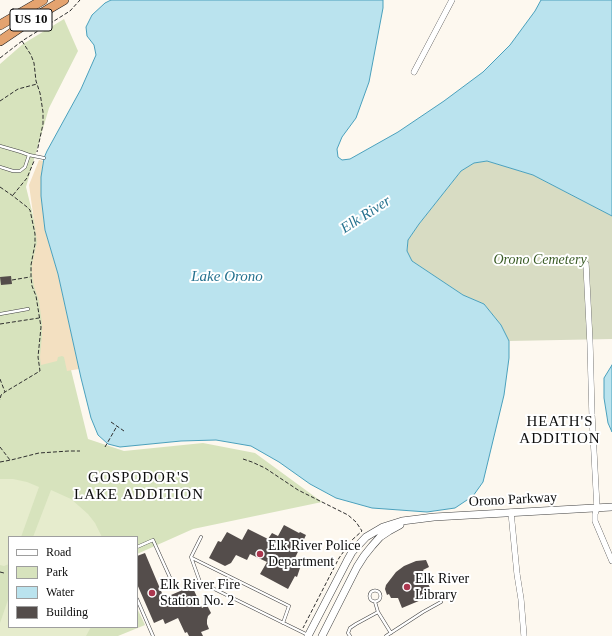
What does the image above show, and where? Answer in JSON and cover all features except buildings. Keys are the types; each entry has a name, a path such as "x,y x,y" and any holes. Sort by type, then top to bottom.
{"highway":[{"name":"US 10","path":"0,25 43,0"},
{"name":"US 10","path":"0,41 64,0"}],"street":[{"path":"414,72 452,0"},
{"path":"586,264 597,508 594,514 595,521 612,561"},
{"name":"Orono Parkway","path":"415,519 612,507"},
{"path":"511,512 514,547 522,599 524,636"},
{"path":"309,636 347,561 359,544 366,537 383,527 402,521 415,519"},
{"path":"322,636 356,567 364,556 388,531 415,519"}],"lane":[{"path":"0,146 44,158"},
{"path":"0,167 13,171 20,171 25,166 29,155"},
{"path":"0,314 28,309"},
{"path":"201,537 191,557 200,582 309,636"},
{"path":"138,547 153,540 172,582"},
{"path":"191,557 289,606 283,623"},
{"path":"375,590 379,592 380,597 376,602 370,598 371,593 375,590"},
{"path":"138,600 153,636"},
{"path":"376,602 378,612 391,633"},
{"path":"386,636 441,602"},
{"path":"350,636 348,633 350,628 378,612"}],"path":[{"path":"0,58 22,41 70,11 80,0"},
{"path":"22,41 34,63 43,112 43,124 37,152"},
{"path":"0,101 18,89 37,84"},
{"path":"13,196 27,178 35,157"},
{"path":"0,187 30,210 35,234 31,277 40,318 41,333 38,357 40,371 5,392 0,400"},
{"path":"12,280 31,277"},
{"path":"0,324 40,318"},
{"path":"0,379 5,392"},
{"path":"111,422 124,431"},
{"path":"105,447 117,426"},
{"path":"0,447 11,460"},
{"path":"0,462 35,454 80,451"},
{"path":"243,459 265,468 298,490 329,504 348,515 356,522 362,531 352,540 339,558 301,632"},
{"path":"0,572 4,573"}],"green space":[{"path":"64,19 78,51 49,108 26,187 88,439 124,451 203,443 255,453 322,502 193,529 138,554 138,536 8,536 8,628 138,628 118,636 0,636 0,64 23,44"},
{"name":"Orono Cemetery","path":"487,161 533,175 612,216 612,339 509,341 501,325 484,304 463,295 412,261 407,251 408,240 419,224 461,171 474,163"},
{"path":"0,479 13,479 27,482 39,487 21,536 8,536 8,564 4,566 0,565"},
{"path":"51,490 71,499 88,514 95,523 102,536 33,536"},
{"path":"8,600 8,628 90,628 86,636 0,636 0,623"},
{"path":"138,610 145,625 138,628"}],"sand":[{"path":"39,160 43,161 41,196 45,230 58,274 79,369 67,371 64,357 62,356 58,357 57,361 41,365 42,323 39,301 32,274 32,265 37,242 29,185"}],"water":[{"name":"Lake Orono","path":"111,0 383,0 383,8 369,82 356,118 342,137 337,149 338,157 342,160 350,159 398,132 444,101 483,72 510,45 535,11 541,0 612,0 612,216 533,175 487,161 474,163 461,171 408,240 407,251 412,261 463,295 484,304 501,325 509,341 509,358 504,395 483,482 473,496 455,508 427,512 372,508 336,498 310,484 279,462 251,446 216,440 181,441 120,447 108,444 98,435 91,418 58,274 45,230 41,196 41,177 44,158 47,151 81,89 96,55 94,45 87,36 86,27 92,15 105,3"},
{"path":"612,365 612,432 608,423 604,398 604,378"}],"place":[{"name":"Elk River Police Department","path":"260,554"},
{"name":"Elk River Library","path":"407,587"},
{"name":"Elk River Fire Station No. 2","path":"152,593"}],"district":[{"name":"HEATH'S ADDITION","path":"560,430"},
{"name":"GOSPODOR'S LAKE ADDITION","path":"139,486"}],"water label":[{"name":"Elk River","path":"366,215"}]}
